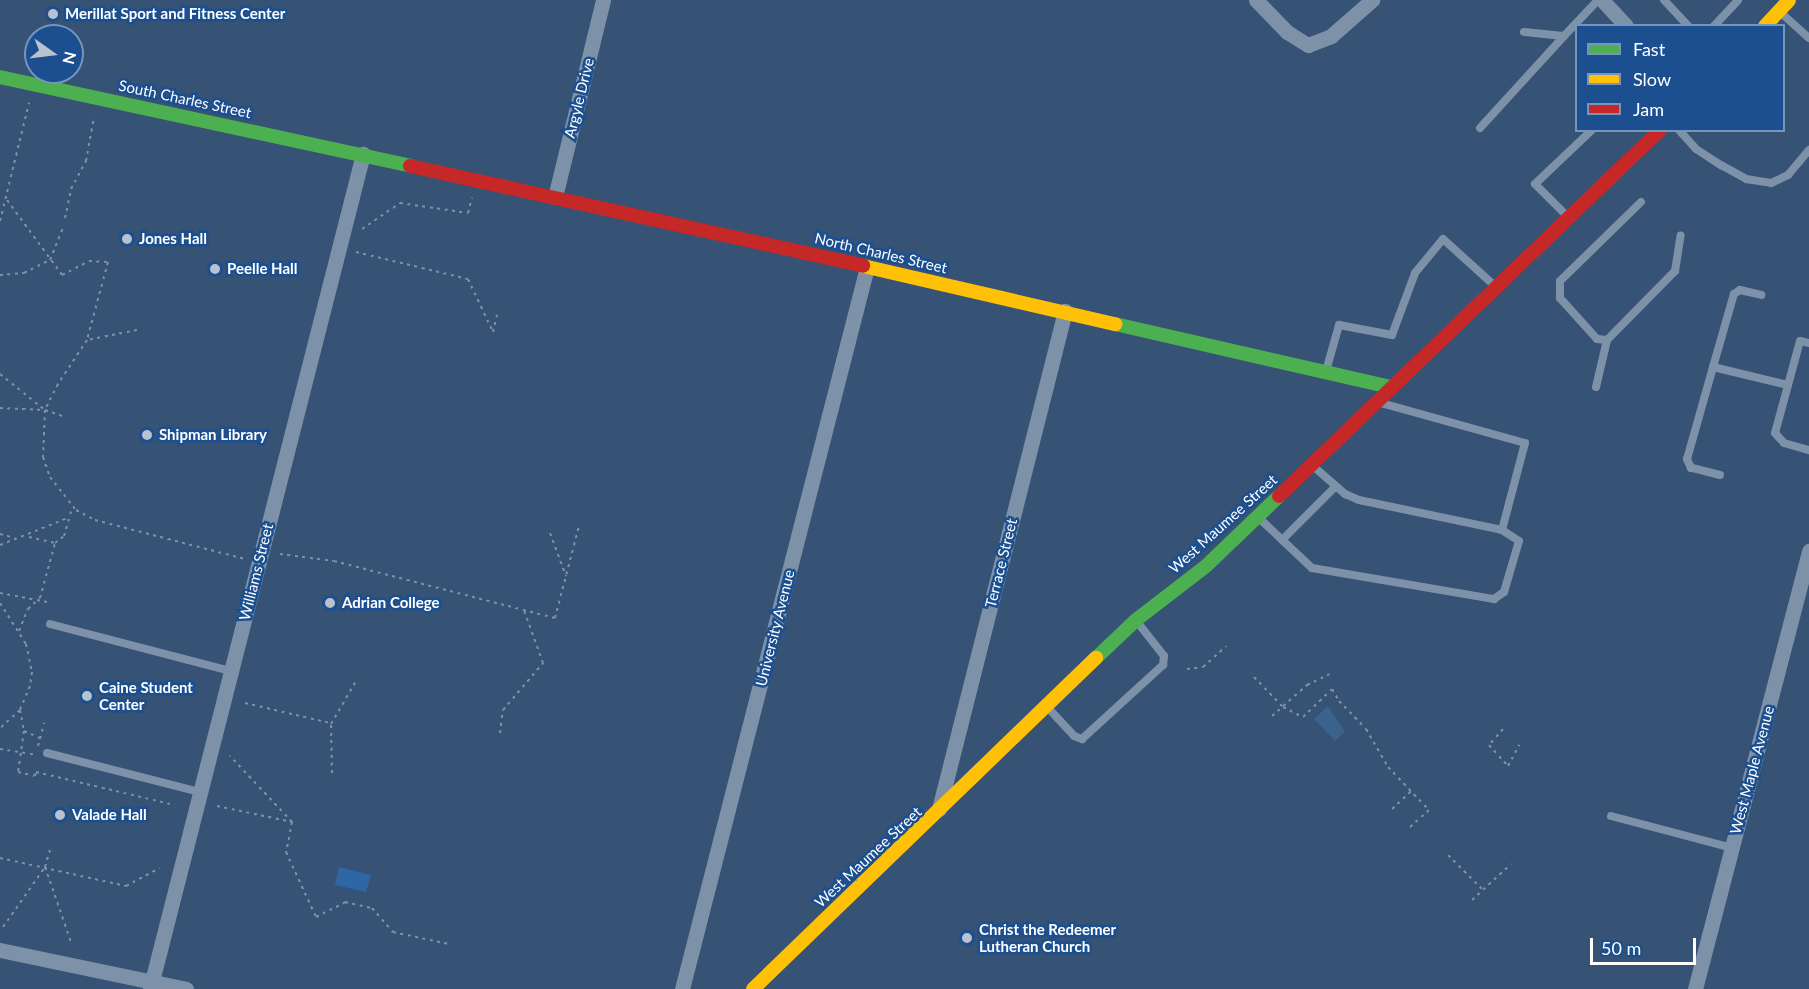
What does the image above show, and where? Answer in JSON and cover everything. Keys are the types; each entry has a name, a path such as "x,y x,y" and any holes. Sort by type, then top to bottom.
{"street":[{"name":"Argyle Drive","path":"555,197 603,0"},
{"path":"1256,0 1287,32 1308,45 1331,36 1372,0"},
{"path":"1600,0 1624,24"},
{"path":"1767,24 1790,0"},
{"name":"South Charles Street","path":"0,77 363,154"},
{"name":"West Maumee Street","path":"753,989 938,814 1136,620 1206,566 1658,132"},
{"name":"North Charles Street","path":"363,154 1065,311 1391,387"},
{"name":"Williams Street","path":"151,985 363,154"},
{"name":"University Avenue","path":"682,989 867,267"},
{"name":"Terrace Street","path":"938,814 1065,311"},
{"name":"West Maple Avenue","path":"1695,989 1732,848 1804,594 1809,551"},
{"path":"0,950 151,985 186,989"}],"lane":[{"path":"1576,24 1600,0"},
{"path":"1664,0 1687,24"},
{"path":"1716,24 1738,0"},
{"path":"1779,11 1809,38"},
{"path":"1480,128 1575,25"},
{"path":"1524,33 1564,36"},
{"path":"1569,218 1535,184 1591,132"},
{"path":"1681,132 1696,149 1721,165 1746,179 1771,183 1788,175 1809,150"},
{"path":"1607,340 1597,339 1560,298 1558,288 1560,281 1641,202"},
{"path":"1596,387 1607,340 1675,271 1681,235"},
{"path":"1326,371 1339,325 1392,335 1415,273 1443,239 1496,287"},
{"path":"1720,475 1691,468 1688,459 1734,294 1740,290 1761,295"},
{"path":"1809,343 1800,341 1775,433 1784,443 1809,450"},
{"path":"1713,367 1788,386"},
{"path":"1377,402 1525,443 1502,530"},
{"path":"1257,516 1312,568 1330,574 1494,599 1504,592 1519,541 1502,530 1359,500 1336,486 1312,464"},
{"path":"1282,540 1336,486"},
{"path":"1048,708 1074,736 1082,739 1163,665 1164,656 1136,620"},
{"path":"50,624 230,671"},
{"path":"47,753 200,792"},
{"path":"1611,816 1732,848"}],"path":[{"path":"0,221 30,100"},
{"path":"65,218 71,189 86,161 95,114"},
{"path":"362,229 400,203 468,213 472,197"},
{"path":"7,200 62,275 89,261 109,260 87,340 45,410 43,457 50,477 73,507 95,520 248,559"},
{"path":"0,274 24,273 50,260 63,228"},
{"path":"356,252 468,279 494,332 497,314"},
{"path":"87,340 137,330"},
{"path":"0,374 45,410"},
{"path":"0,408 45,410 65,417"},
{"path":"18,631 35,601 40,598 55,543 64,536 73,507"},
{"path":"0,545 70,517"},
{"path":"280,554 334,561 555,618 579,526"},
{"path":"550,533 566,576"},
{"path":"0,534 15,538"},
{"path":"27,536 55,543"},
{"path":"0,593 47,602"},
{"path":"0,603 18,631 30,657 32,672 30,686 20,710 0,728"},
{"path":"500,733 503,710 543,663 524,610"},
{"path":"1187,669 1203,667 1226,646"},
{"path":"1272,716 1307,685 1330,674"},
{"path":"1254,677 1282,707 1303,717 1332,689 1339,701 1366,729 1388,767 1429,810 1410,828"},
{"path":"332,773 331,724 356,681"},
{"path":"245,703 331,724"},
{"path":"20,710 24,731 18,772 34,777 36,772 175,805"},
{"path":"0,749 36,757 44,723"},
{"path":"1503,729 1489,745 1508,766 1519,745"},
{"path":"24,731 40,738"},
{"path":"230,756 292,822"},
{"path":"1392,809 1411,791"},
{"path":"217,807 292,822"},
{"path":"292,822 286,852 316,917 345,902 372,908 393,932 449,944"},
{"path":"3,927 45,867 50,850"},
{"path":"1448,855 1483,890"},
{"path":"0,858 126,886 160,868"},
{"path":"1472,900 1511,864"},
{"path":"45,867 71,942"}],"shaded area":[{"path":"1328,706 1345,732 1335,741 1314,719"},
{"path":"339,867 371,875 366,892 335,885"}],"traffic: fast":[{"path":"0,77 410,166"},
{"path":"1115,324 1391,387"},
{"path":"1096,658 1136,620 1206,566 1279,496"}],"traffic: slow":[{"path":"1767,24 1789,0"},
{"path":"863,266 1115,324"},
{"path":"753,989 1096,658"}],"traffic: jam":[{"path":"1279,496 1658,132"},
{"path":"410,166 863,266"}],"place":[{"name":"Merillat Sport and Fitness Center","path":"53,14"},
{"name":"Jones Hall","path":"127,239"},
{"name":"Peelle Hall","path":"215,269"},
{"name":"Shipman Library","path":"147,435"},
{"name":"Adrian College","path":"330,603"},
{"name":"Caine Student Center","path":"87,696"},
{"name":"Valade Hall","path":"60,815"},
{"name":"Christ the Redeemer Lutheran Church","path":"967,938"}]}
